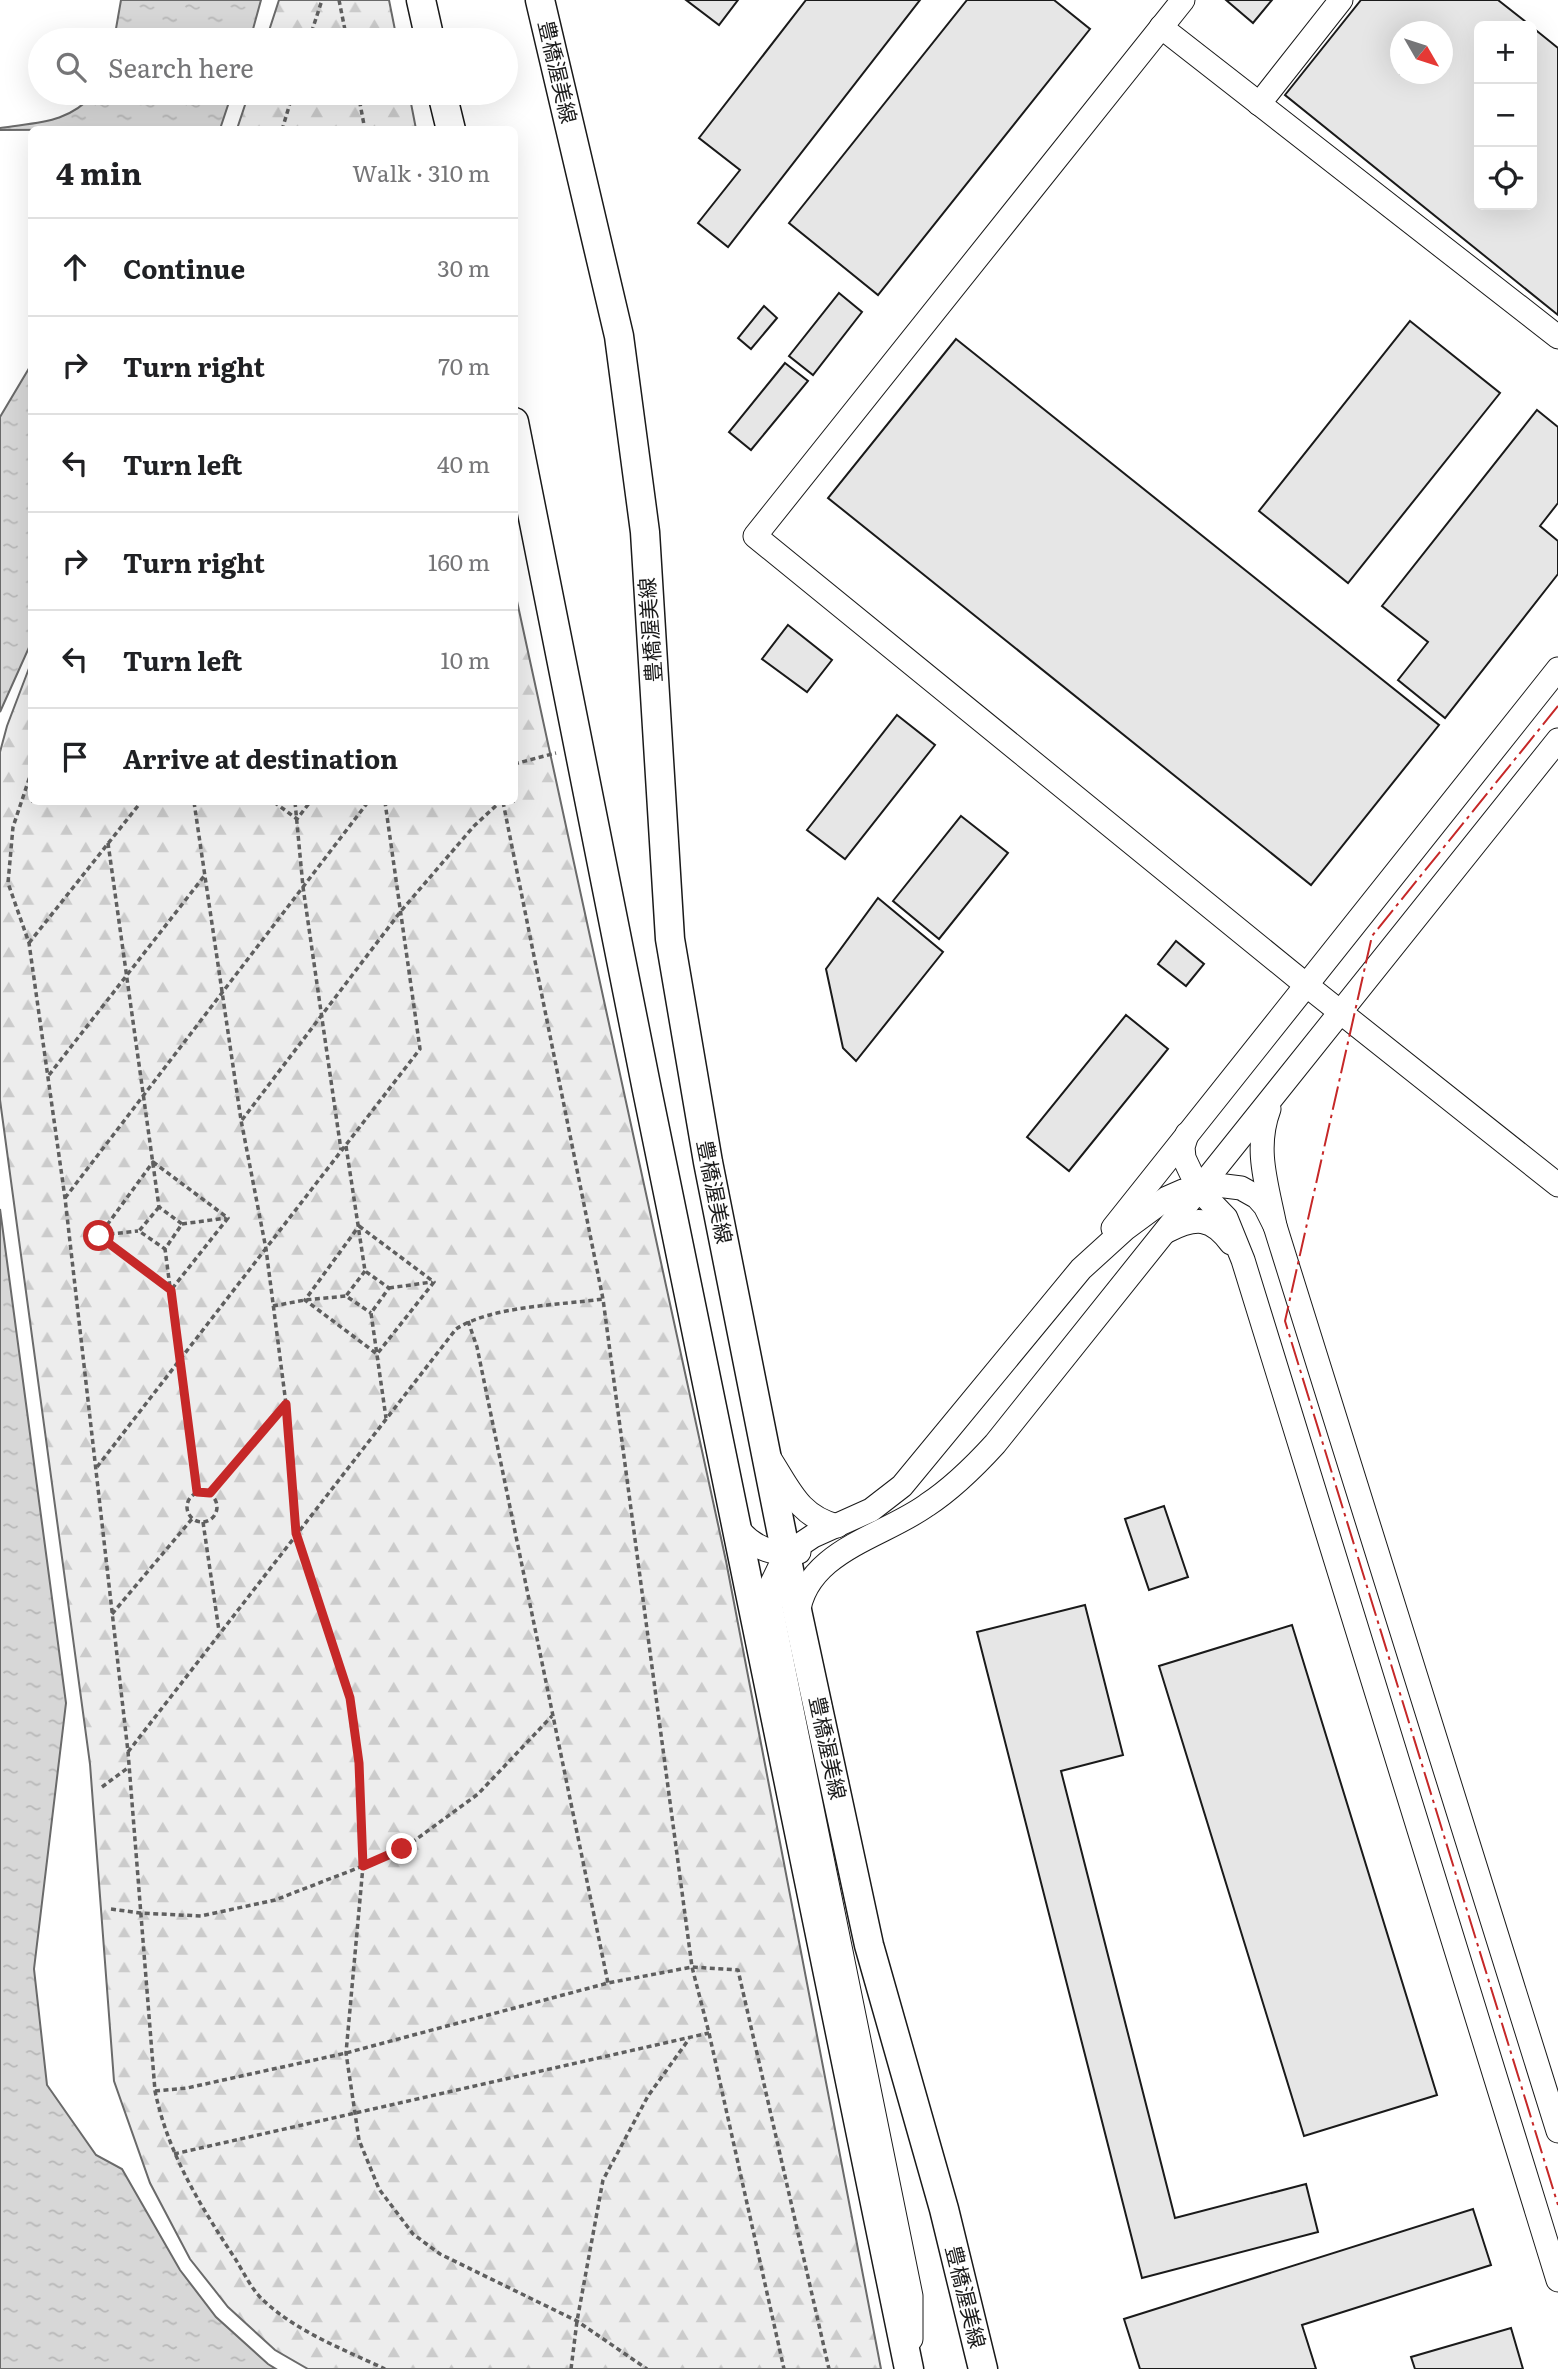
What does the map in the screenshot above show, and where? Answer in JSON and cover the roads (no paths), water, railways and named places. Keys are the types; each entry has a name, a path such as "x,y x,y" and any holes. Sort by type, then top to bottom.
{"main road":[{"path":"421,0 427,28"},
{"name":"豊橋渥美線","path":"540,0 620,336 645,532 670,939 708,1163 798,1615 869,1945 944,2209 983,2369"},
{"path":"445,105 450,126"},
{"path":"518,442 736,1526 910,2369"}],"street":[{"path":"1183,0 755,536 1305,984 1558,1185"},
{"path":"1259,104 1341,0"},
{"path":"1161,27 1558,337"},
{"path":"910,2369 911,2296 771,1607 771,1585 786,1554 813,1536 871,1510 902,1486 1081,1269 1558,669"},
{"path":"798,1615 802,1595 822,1567 841,1553 926,1506 973,1468 995,1444 1558,740"},
{"path":"1274,1096 1264,1125 1261,1147 1275,1226 1553,2098 1558,2131"},
{"path":"1187,1134 1183,1147 1184,1158 1199,1190 1226,1218 1242,1260 1558,2280"},
{"path":"1081,1269 1125,1229 1167,1198 1183,1191 1217,1185 1241,1188 1258,1197 1275,1226"},
{"path":"1165,1233 1187,1221 1203,1221 1225,1236 1242,1260"},
{"path":"765,1451 802,1508 817,1520 837,1526"},
{"path":"736,1526 744,1538 755,1546 786,1554 831,1546 880,1531"}],"water":[{"path":"121,0 261,0 253,28 116,28"},
{"path":"82,105 228,105 221,126 28,126 28,130 0,130 52,120"},
{"path":"28,370 28,650 0,712 0,417"},
{"path":"0,1209 66,1703 34,1969 47,2085 96,2155 122,2169 180,2270 216,2317 276,2369 0,2369"}]}
